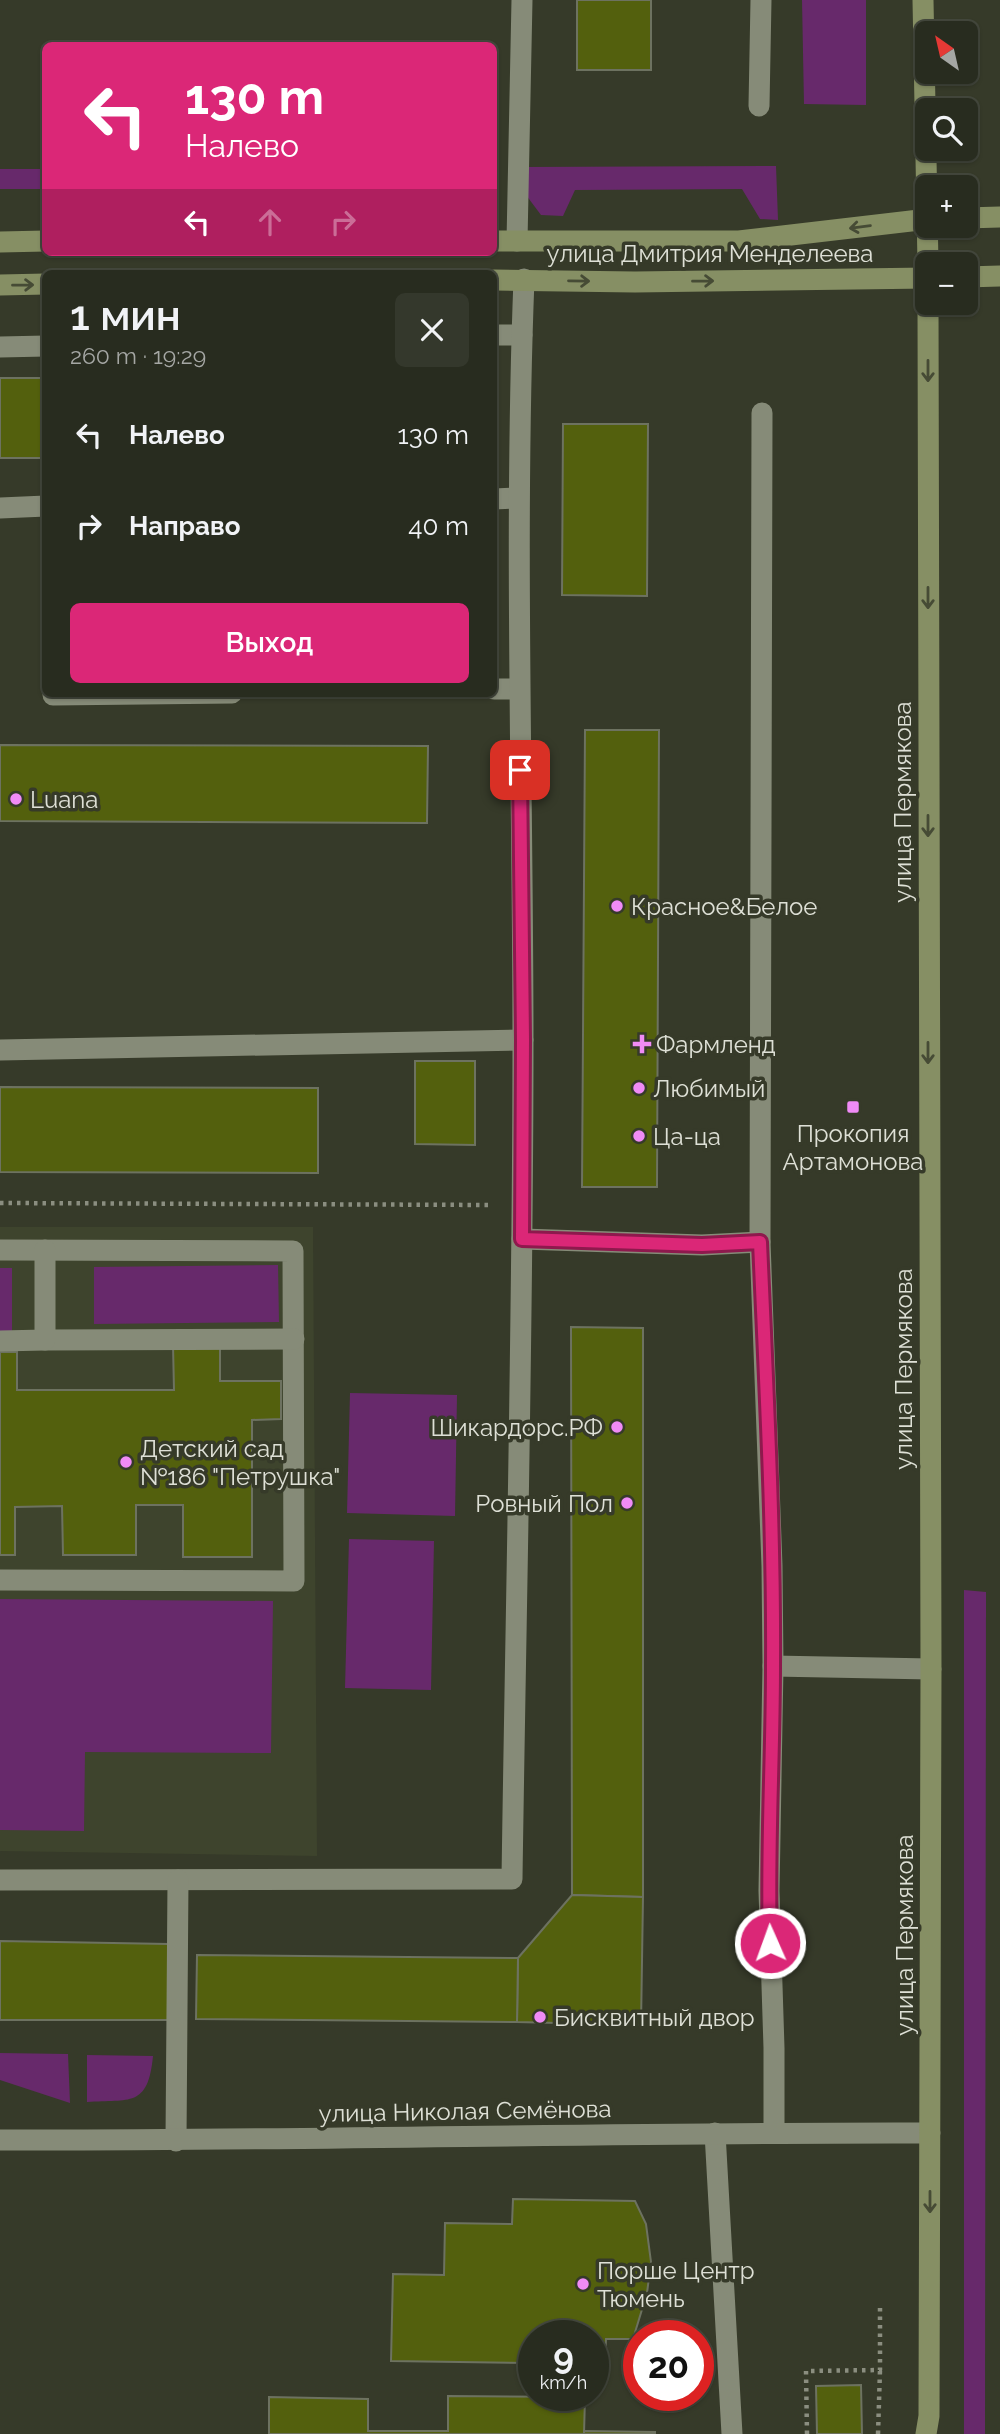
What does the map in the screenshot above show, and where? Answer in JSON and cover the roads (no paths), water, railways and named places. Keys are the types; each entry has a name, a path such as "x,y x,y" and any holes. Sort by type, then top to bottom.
{"main road":[{"path":"923,0 926,175"},
{"path":"978,218 1000,217"},
{"name":"улица Дмитрия Менделеева","path":"497,241 739,241 915,220"},
{"path":"0,242 42,242"},
{"path":"978,277 1000,276"},
{"name":"улица Дмитрия Менделеева","path":"497,279 635,282 915,278"},
{"path":"0,285 42,284"},
{"name":"улица Пермякова","path":"926,2434 929,2416 931,1669 928,315"}],"street":[{"path":"517,241 522,0"},
{"path":"760,106 761,0"},
{"path":"0,1880 512,1879 522,1239 518,498 524,279"},
{"path":"497,335 522,335"},
{"path":"0,347 42,346"},
{"path":"762,413 760,1242 773,1666 768,1891 774,2048 774,2133"},
{"path":"497,499 518,498"},
{"path":"0,508 42,506"},
{"path":"497,690 519,689"},
{"path":"0,1051 523,1040"},
{"path":"522,1239 702,1245 760,1242"},
{"path":"0,1250 293,1251 294,1581 0,1580"},
{"path":"44,1250 45,1340"},
{"path":"0,1341 294,1339"},
{"path":"773,1666 931,1669"},
{"path":"176,2141 178,1880"},
{"path":"715,2133 732,2434"},
{"name":"улица Николая Семёнова","path":"0,2141 930,2133"}],"place":[{"name":"Luana","path":"16,799"},
{"name":"Красное&Белое","path":"617,906"},
{"name":"Фармленд","path":"642,1044"},
{"name":"Любимый","path":"639,1088"},
{"name":"Прокопия Артамонова","path":"853,1107"},
{"name":"Ца-ца","path":"639,1136"},
{"name":"Шикардорс.РФ","path":"617,1427"},
{"name":"Детский сад №186 \"Петрушка\"","path":"126,1462"},
{"name":"Ровный Пол","path":"627,1503"},
{"name":"Бисквитный двор","path":"540,2017"},
{"name":"Порше Центр Тюмень","path":"583,2284"}]}
